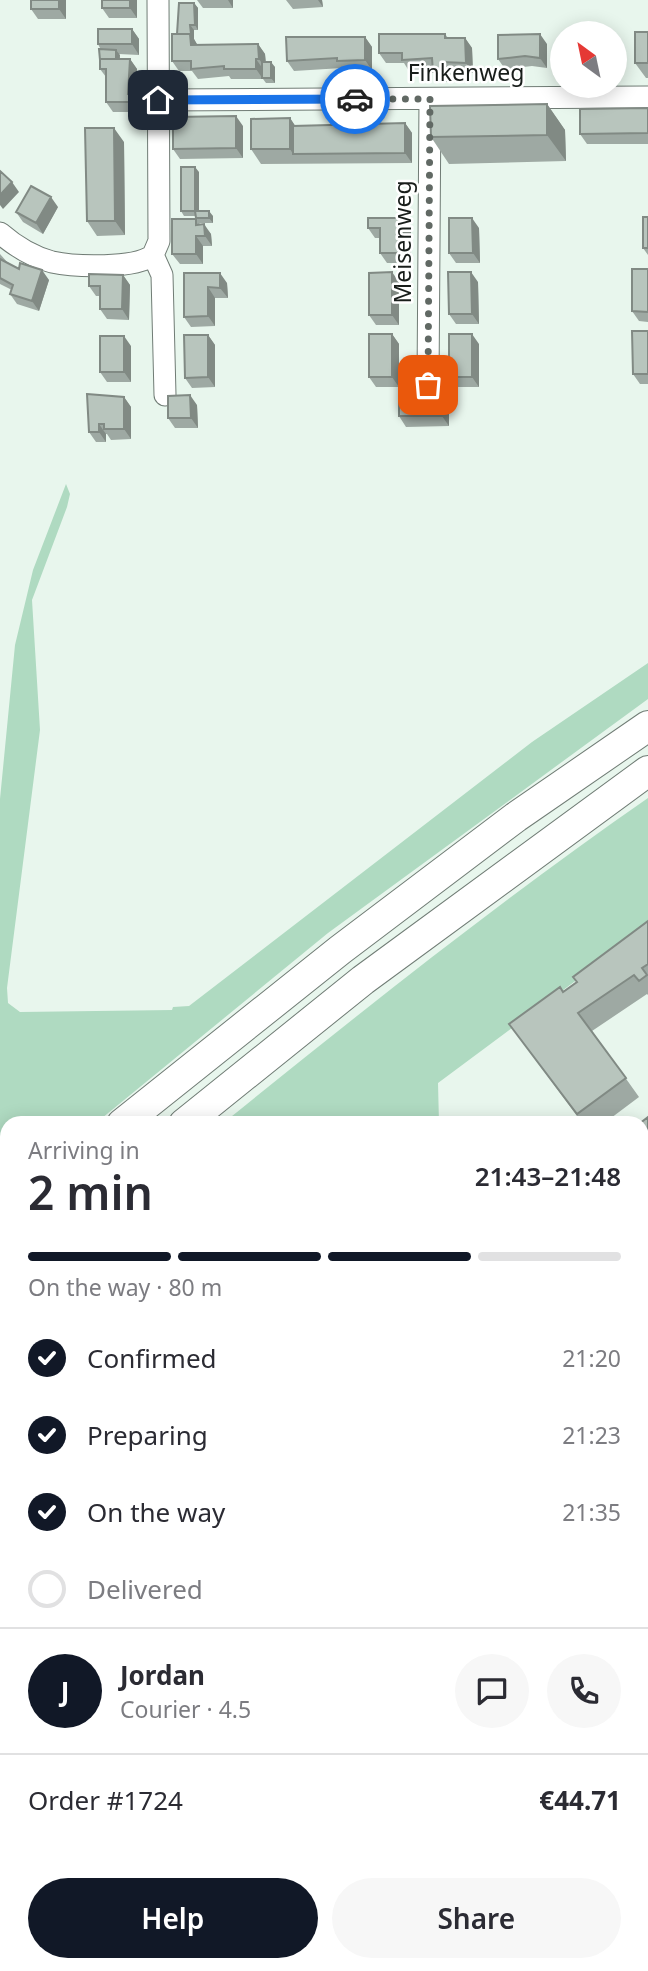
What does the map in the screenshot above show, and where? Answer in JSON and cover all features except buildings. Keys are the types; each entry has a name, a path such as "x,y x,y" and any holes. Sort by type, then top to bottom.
{"highway":[{"path":"132,1116 340,950 516,817 648,726"},
{"path":"194,1116 363,980 648,771"}],"street":[{"path":"0,233 33,255 52,261 138,264 153,255 159,241 158,0"},
{"name":"Finkenweg","path":"158,100 648,97"},
{"name":"Meisenweg","path":"428,385 430,99"},
{"path":"153,255 163,275 165,395"}],"green space":[{"path":"66,484 70,494 67,507 32,600 40,730 7,988 8,1003 20,1012 172,1010 173,1007 189,1006 532,742 648,663 648,699 328,933 105,1116 0,1116 0,799 15,645 33,570"},
{"path":"648,798 648,927 438,1083 439,1116 232,1116 485,916"}],"way so far":[{"path":"355,99 430,99 428,385"}],"route":[{"path":"158,100 355,99"}]}
